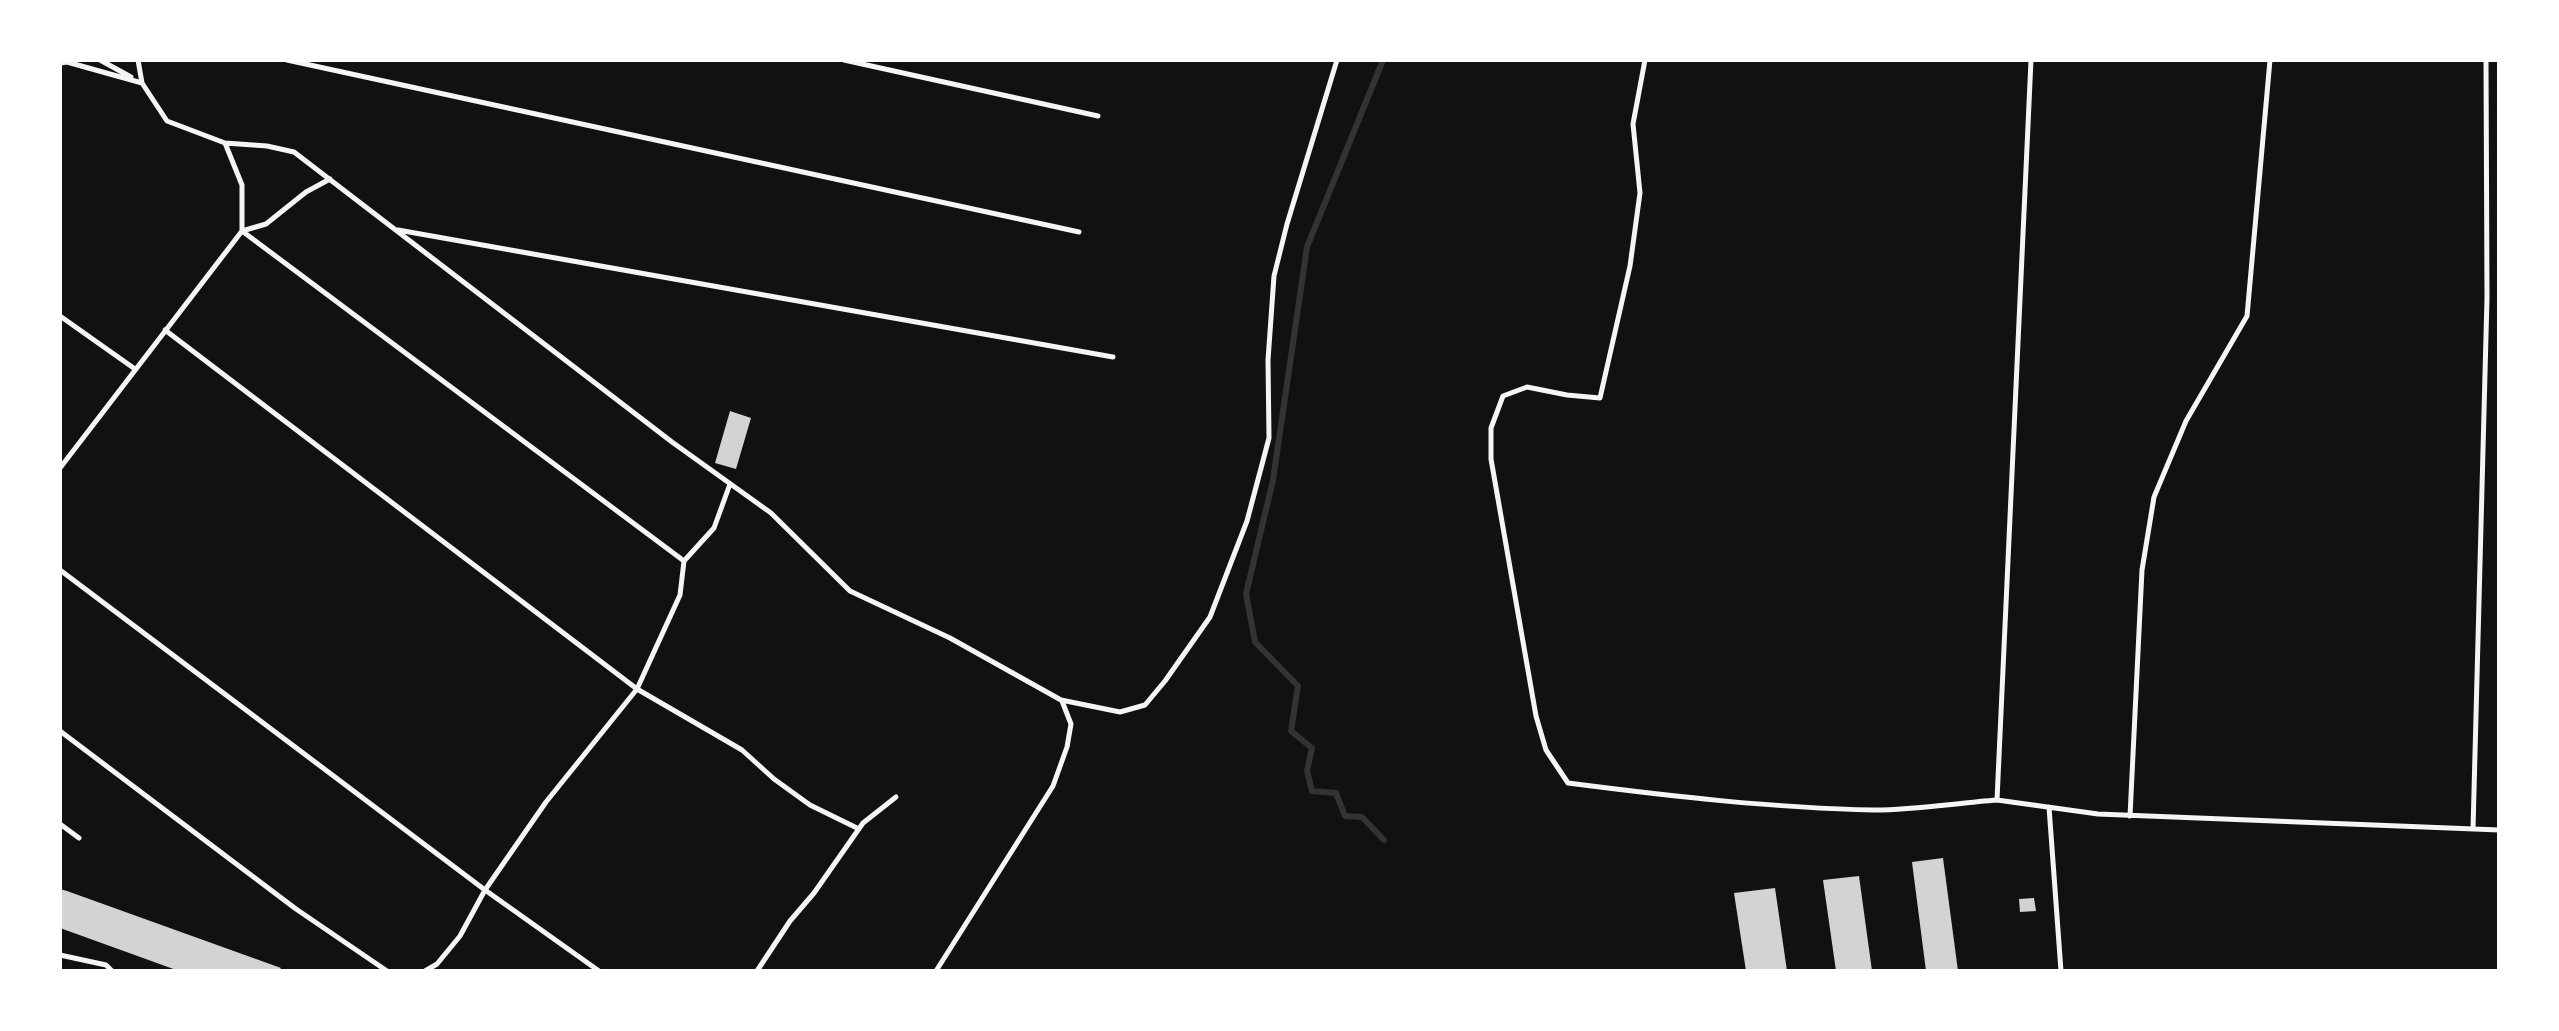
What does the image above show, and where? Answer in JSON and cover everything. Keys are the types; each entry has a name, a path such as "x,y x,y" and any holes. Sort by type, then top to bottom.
{"lane":[{"path":"100,60 142,83"},
{"path":"138,60 142,83 167,121 225,143 267,146 294,152 672,442 771,513 850,591 950,638 1061,700 1120,712 1145,705 1210,617 1247,521 1269,438 1268,360 1274,276 1337,60"},
{"path":"287,60 1079,232"},
{"path":"844,60 1098,116"},
{"path":"1645,60 1633,124 1640,193 1630,266 1600,398 1527,387 1503,396 1491,428 1491,459 1536,716 1546,750 1568,783 1769,805 1878,810 1997,800 2130,816 2499,830"},
{"path":"1997,800 2031,60"},
{"path":"2130,816 2142,570 2154,497 2186,421 2247,316 2270,60"},
{"path":"2473,829 2487,298 2486,60"},
{"path":"60,63 67,62 142,83"},
{"path":"225,143 242,185 242,231"},
{"path":"60,468 242,231 266,224 306,192 330,179"},
{"path":"397,230 1113,357"},
{"path":"242,231 684,561"},
{"path":"60,316 135,369"},
{"path":"165,330 637,689 742,750 774,779 810,805 859,829"},
{"path":"425,971 437,964 460,936 485,890 546,802 637,689 680,595 684,561 714,528 730,484"},
{"path":"60,570 485,890 599,971"},
{"path":"936,971 1053,786 1067,747 1071,724 1061,700"},
{"path":"60,731 296,909 387,971"},
{"path":"757,971 859,829 896,797"},
{"path":"2049,807 2061,971"},
{"path":"60,824 79,838"},
{"path":"60,955 106,965 112,971"}],"building":[{"path":"730,411 751,418 736,469 715,463"},
{"path":"1943,858 1958,971 1926,971 1912,862"},
{"path":"1859,876 1872,971 1836,971 1823,880"},
{"path":"1775,888 1787,971 1746,971 1734,893"},
{"path":"60,889 281,968 279,971 179,971 60,928"},
{"path":"2034,898 2036,911 2020,912 2019,899"}],"waterway":[{"path":"1383,60 1307,247 1273,480 1246,594 1255,642 1298,686 1291,731 1312,748 1307,771 1312,791 1336,793 1345,816 1362,817 1384,840"}]}
